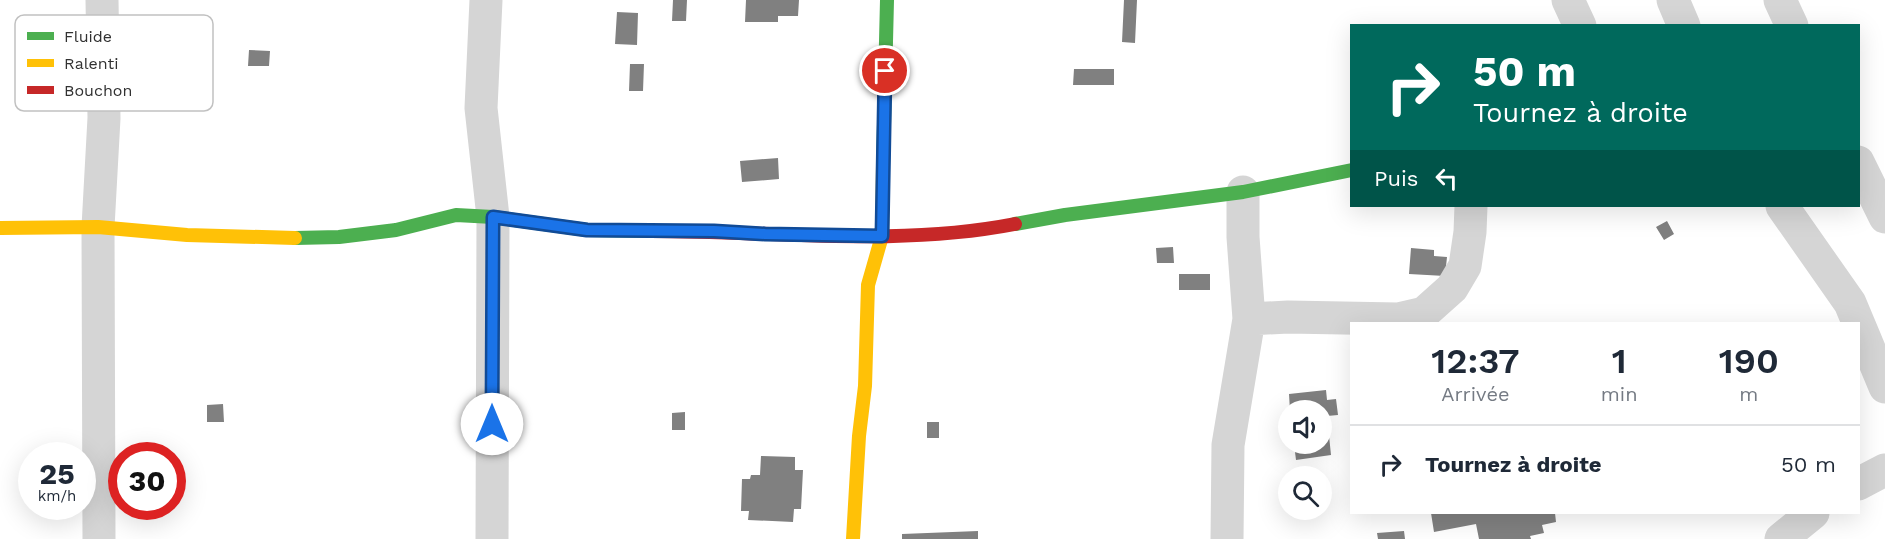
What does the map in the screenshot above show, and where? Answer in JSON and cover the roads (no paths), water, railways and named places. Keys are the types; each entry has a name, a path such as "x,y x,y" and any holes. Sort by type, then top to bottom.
{"street":[{"path":"102,0 102,15"},
{"path":"486,0 481,108 493,217 492,539"},
{"path":"854,539 859,436 865,386 868,285 882,236 886,0"},
{"path":"1569,0 1579,24"},
{"path":"1780,0 1791,24"},
{"path":"99,539 98,227 104,111"},
{"path":"1860,166 1885,217"},
{"path":"0,228 98,227 187,235 278,238 339,237 385,232 456,215 493,217 587,230 882,236 975,232 1065,215 1243,192 1350,170"},
{"path":"1227,539 1228,445 1249,319 1243,237 1243,192"},
{"path":"1249,319 1288,317 1398,319 1424,313 1452,288 1465,266 1471,207"},
{"path":"1783,207 1850,303 1858,322"},
{"path":"1860,327 1885,387"},
{"path":"1860,483 1885,470"},
{"path":"1781,539 1812,514"}]}
